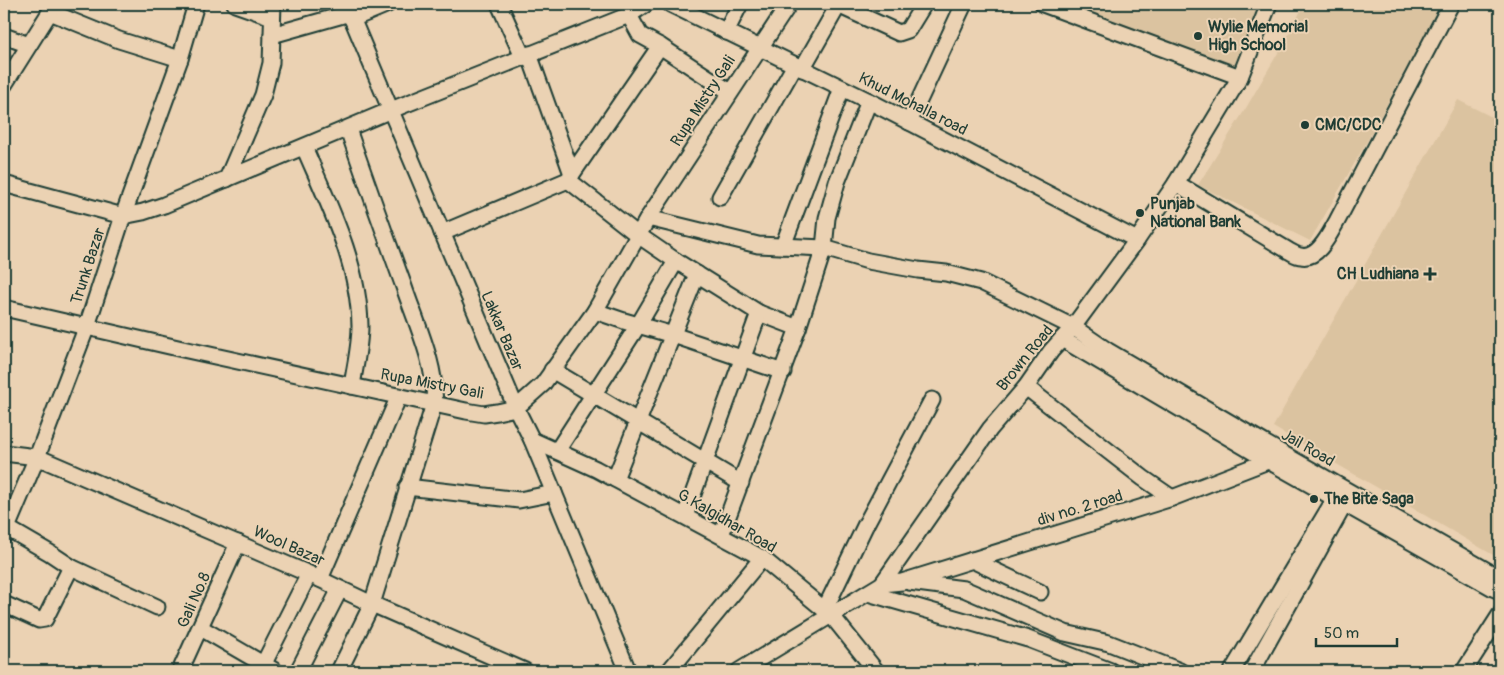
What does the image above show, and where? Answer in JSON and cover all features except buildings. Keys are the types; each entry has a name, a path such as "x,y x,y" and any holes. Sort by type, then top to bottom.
{"street":[{"name":"Trunk Bazar","path":"6,532 37,458 87,326 123,216 180,59 196,4"},
{"path":"227,179 263,95 271,63 273,10 235,4"},
{"path":"272,35 349,12 388,4"},
{"path":"499,4 526,56 570,177 638,235 676,262 759,313 798,328"},
{"path":"4,184 123,216 143,212 227,179 390,110 629,15 646,4"},
{"name":"Khud Mohalla road","path":"670,4 869,101 1137,240"},
{"path":"726,32 740,4"},
{"name":"Rupa Mistry Gali","path":"4,308 484,414 516,408 543,384 595,311 648,218 789,4"},
{"path":"720,197 838,4 900,33 908,30 924,4"},
{"path":"909,122 964,4"},
{"path":"1043,4 1240,77"},
{"name":"Brown Road","path":"739,671 828,613 882,584 990,429 1026,386 1051,350 1073,328 1176,183 1240,77 1270,4"},
{"path":"1176,183 1290,252 1307,257 1316,253 1337,221 1451,4"},
{"path":"4,85 53,8 119,40 180,59"},
{"name":"Lakkar Bazar","path":"349,12 516,408 532,440 628,671"},
{"path":"629,15 640,35 730,92"},
{"path":"4,36 29,44"},
{"path":"442,233 570,177 660,46"},
{"path":"783,246 842,88"},
{"path":"721,535 783,372 824,248 827,218 837,182 869,101"},
{"path":"339,671 372,604 434,404 435,392 434,381 420,334 348,129"},
{"path":"304,147 338,230 353,277 360,326 352,386"},
{"name":"Jail Road","path":"648,218 758,245 824,248 868,260 918,270 946,273 981,282 1073,328 1108,351 1285,455 1343,496"},
{"path":"557,451 592,394 639,324 676,262"},
{"path":"615,479 697,274"},
{"path":"595,311 783,372"},
{"path":"685,516 759,313"},
{"path":"1062,339 1267,460 1343,496 1498,577 1500,580"},
{"path":"552,370 741,483"},
{"path":"1026,386 1143,478 1172,498"},
{"path":"201,628 266,669 315,576 399,396"},
{"path":"828,613 866,524 932,400"},
{"name":"G.Kalgidhar Road","path":"532,440 615,479 762,558 828,613 876,671"},
{"name":"Wool Bazar","path":"4,453 37,458 315,576 372,604 525,671"},
{"name":"div no. 2 road","path":"882,584 902,582 1172,498 1267,460 1285,455"},
{"path":"407,487 519,500 554,493"},
{"path":"1343,496 1493,588 1500,590"},
{"path":"1232,671 1251,638 1343,496"},
{"path":"1252,671 1343,496"},
{"path":"6,532 50,553 71,567 157,606"},
{"name":"Gali No.8","path":"180,671 238,543"},
{"path":"669,671 762,558"},
{"path":"972,560 1040,592"},
{"path":"4,604 39,620 45,619 71,567"},
{"path":"902,582 964,589 1065,633 1109,643 1180,671"},
{"path":"298,671 340,589"},
{"path":"868,593 1028,639 1111,671"},
{"path":"1464,671 1500,615"},
{"path":"1251,638 1266,646"}],"shaded area":[{"name":"Wylie Memorial High School","path":"1066,4 1259,4 1233,69"},
{"name":"CMC/CDC","path":"1304,4 1441,4 1366,143 1310,241 1198,185 1246,108 1293,27"},
{"name":"CH Ludhiana","path":"1458,100 1500,121 1500,559 1273,427"}],"place":[{"name":"Wylie Memorial High School","path":"1198,36"},
{"name":"CMC/CDC","path":"1305,125"},
{"name":"Punjab National Bank","path":"1140,213"},
{"name":"CH Ludhiana","path":"1430,274"},
{"name":"The Bite Saga","path":"1314,499"}]}
